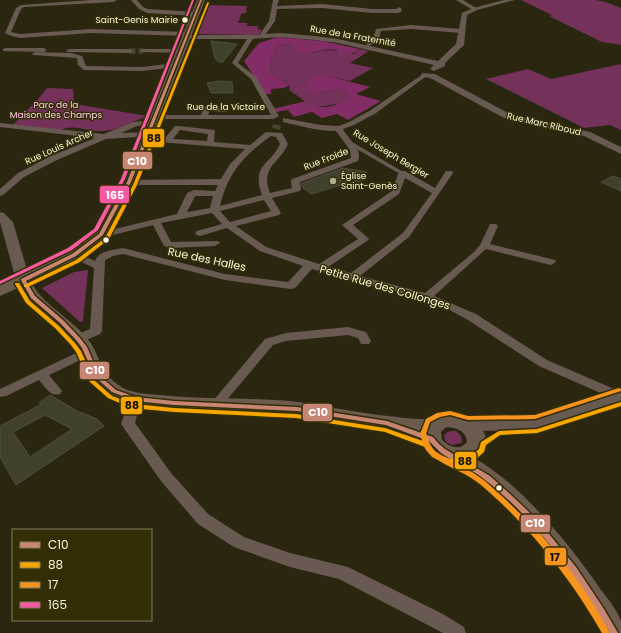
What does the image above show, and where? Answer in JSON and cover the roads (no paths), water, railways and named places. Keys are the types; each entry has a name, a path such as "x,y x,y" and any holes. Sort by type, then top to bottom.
{"main road":[{"path":"0,291 74,255 101,235 129,182 201,0"},
{"path":"23,280 33,297 62,322 82,345 97,376 114,391 135,399 296,409 387,423 432,432"},
{"path":"432,432 445,420 460,421 473,438 487,477"},
{"path":"432,432 438,449 451,455 487,477 523,512 574,570 603,612 614,633"},
{"path":"451,455 464,454 473,438"}],"street":[{"path":"114,0 23,6 19,8 8,33 20,36 91,31 187,35"},
{"path":"134,0 141,8 147,11 195,14"},
{"path":"261,37 272,20 276,0"},
{"path":"459,0 475,8"},
{"path":"338,129 378,108 442,64 460,45 463,15 475,8 512,0"},
{"path":"274,8 322,6 372,12 399,11 399,9"},
{"path":"369,44 376,40 378,30 383,29 411,27 461,30"},
{"name":"Rue de la Fraternité","path":"187,35 251,37 284,35 326,39 442,64"},
{"path":"200,233 227,224 276,214 266,198 262,175 267,165 282,150 284,144 277,125 254,78 235,63 251,37"},
{"path":"5,50 130,51"},
{"path":"143,51 182,51"},
{"path":"35,54 71,55 80,57 81,66 84,68 142,69 176,65"},
{"name":"Rue Marc Riboud","path":"426,75 432,76 506,116 587,134 621,151"},
{"path":"204,117 207,109 226,110"},
{"name":"Rue de la Victoire","path":"155,119 204,117 277,125 303,125 338,129"},
{"name":"Rue Louis Archer","path":"0,193 21,175 54,158 136,124 155,119"},
{"path":"0,125 106,137 122,135 250,147"},
{"path":"214,210 223,182 237,160 250,147 269,134 277,125"},
{"path":"168,140 178,128 212,132 210,144"},
{"name":"Rue Joseph Bergier","path":"338,129 340,134 350,143 437,192"},
{"name":"Rue Froide","path":"266,198 297,189 295,181 319,174 326,168 355,158 356,155 350,143"},
{"path":"315,267 364,239 347,225 396,192 402,173"},
{"path":"352,277 406,235 449,173"},
{"path":"129,182 223,182"},
{"path":"181,216 190,195 194,193 218,194"},
{"path":"101,235 266,198"},
{"name":"Petite Rue des Collonges","path":"214,210 227,224 263,249 315,267 427,297 452,307 472,317 543,363 621,397"},
{"path":"0,215 7,222 23,280"},
{"path":"156,222 168,244 174,246 215,243"},
{"path":"427,297 477,254 484,246 493,226"},
{"path":"484,246 551,262"},
{"name":"Rue des Halles","path":"99,266 100,259 110,254 123,252 225,277 291,286 315,267"},
{"path":"2,393 41,374 82,345 96,331 99,266 74,255"},
{"path":"216,405 269,342 286,337 348,331 362,335 365,341"},
{"path":"41,374 56,391"},
{"path":"473,438 504,425 536,424 621,397"},
{"path":"135,399 128,424 166,477 203,518 239,542 290,560 342,572 437,620 458,633"}],"tunnel":[{"path":"130,51 143,51"},
{"path":"276,129 277,125"}],"place":[{"name":"Saint-Genis Mairie","path":"185,20"},
{"name":"Église Saint-Genès","path":"333,181"}],"park label":[{"name":"Parc de la Maison des Champs","path":"56,110"}]}
